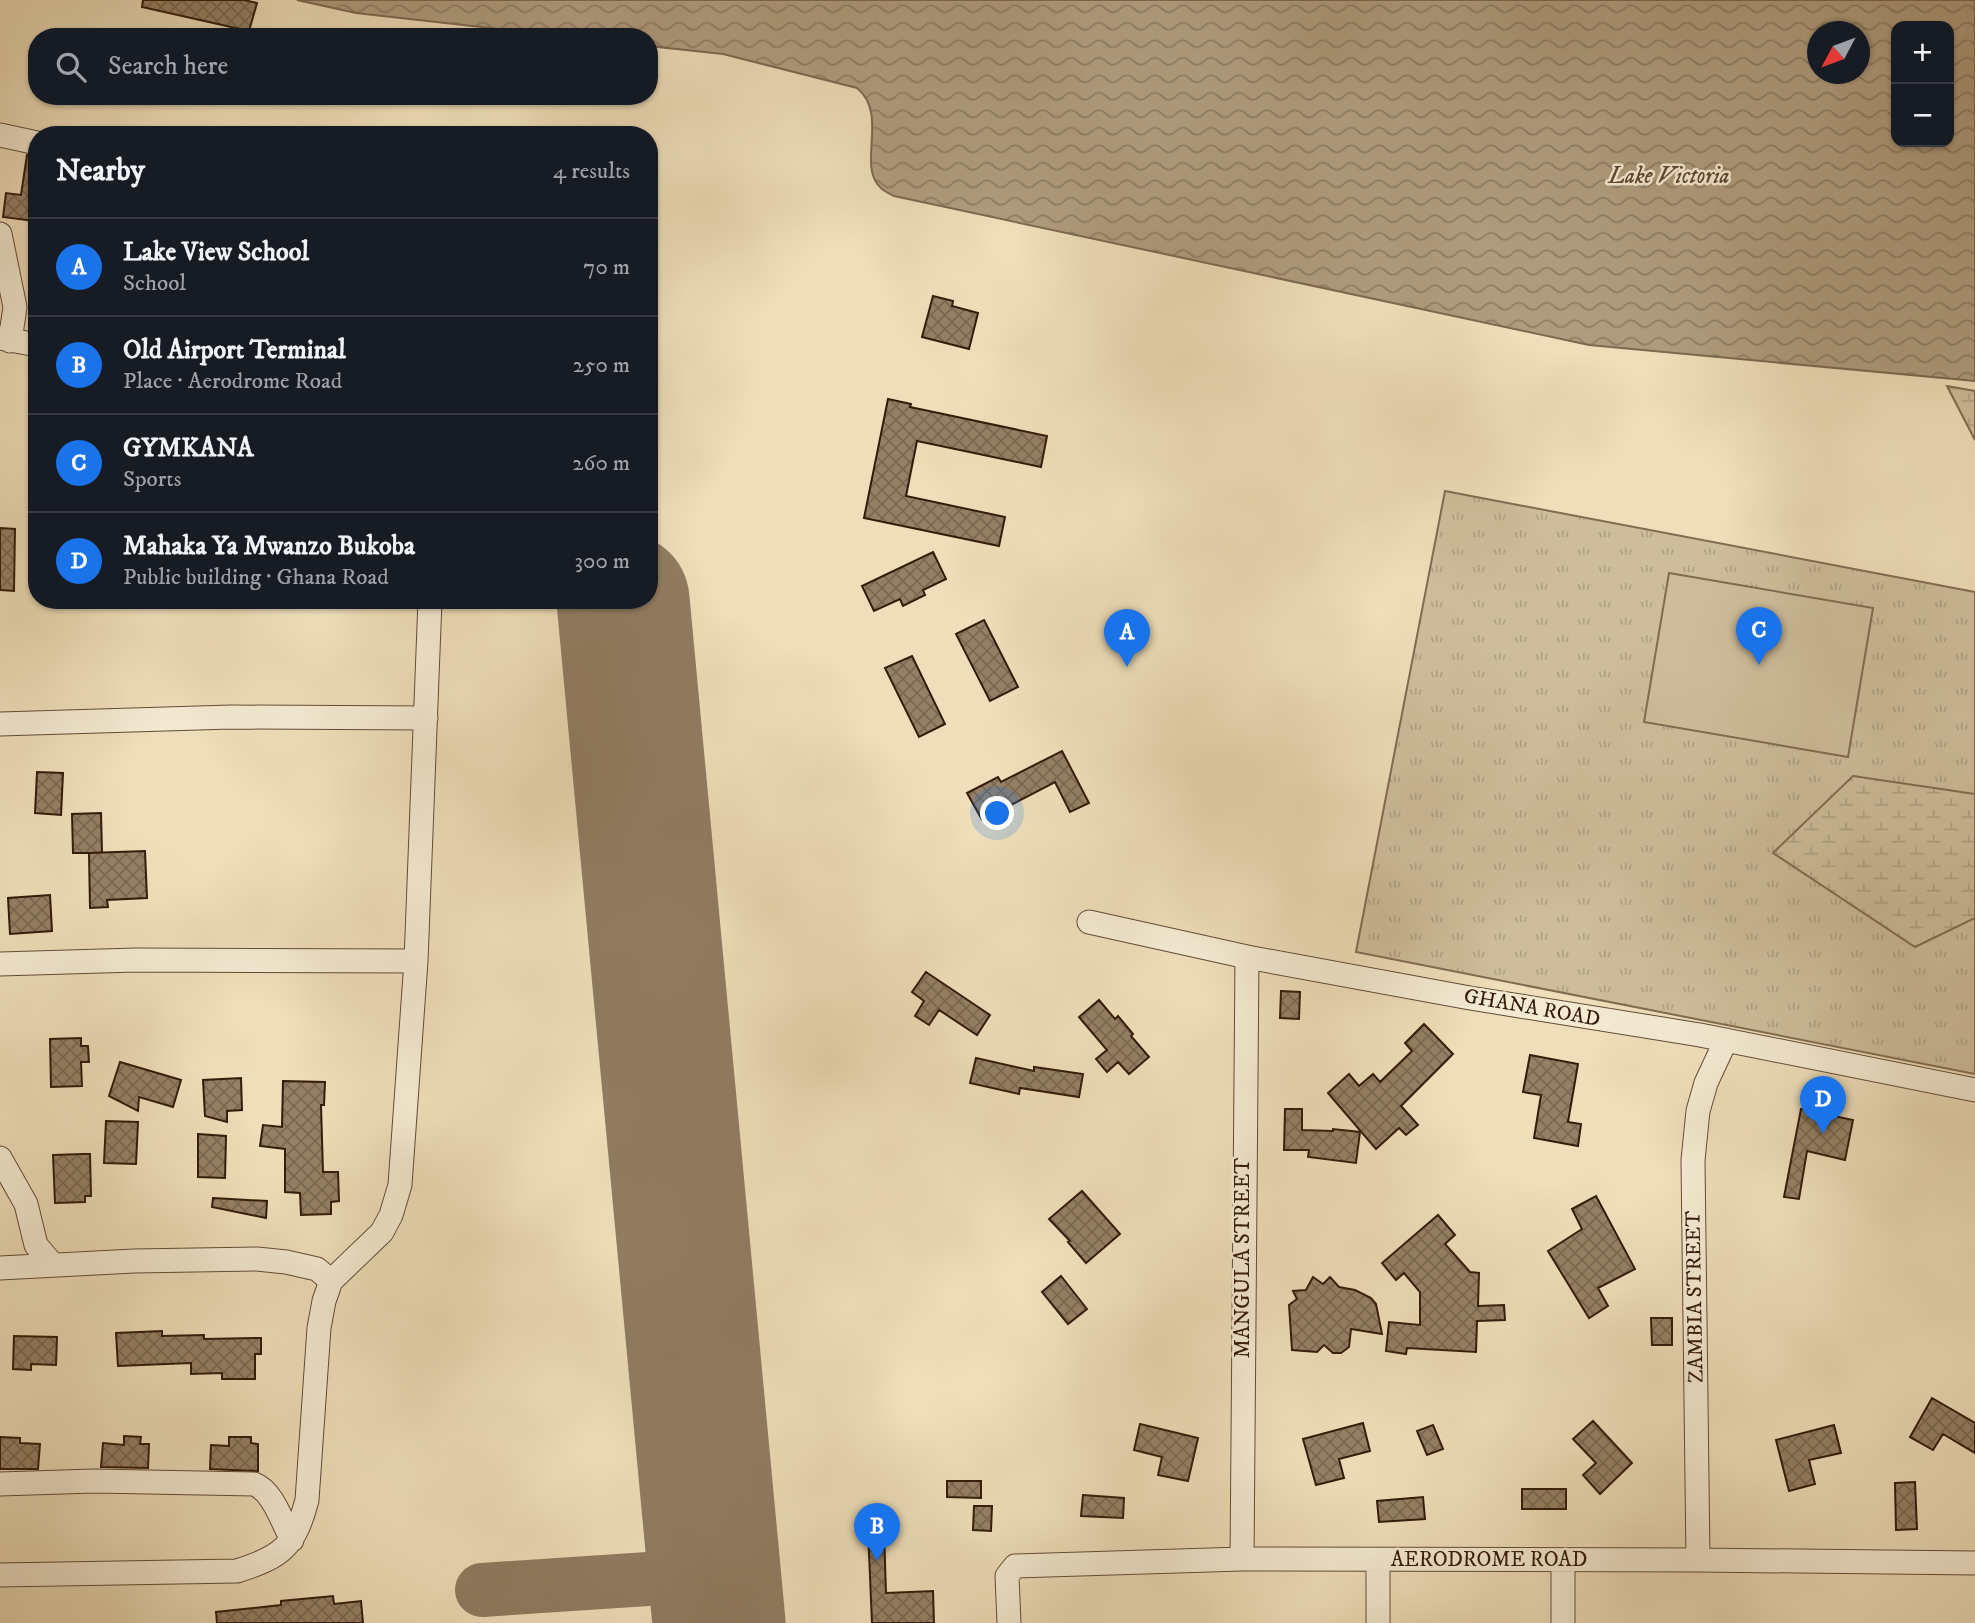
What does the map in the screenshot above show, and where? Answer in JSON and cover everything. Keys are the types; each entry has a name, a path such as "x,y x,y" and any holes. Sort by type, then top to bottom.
{"street":[{"path":"0,141 28,143"},
{"path":"0,234 15,307 5,340 28,344"},
{"path":"0,1575 237,1571 265,1562 279,1554 292,1540 302,1520 307,1500 324,1301 331,1281 382,1232 391,1215 400,1185 416,961 430,609"},
{"path":"0,724 231,717 426,718"},
{"name":"GHANA ROAD","path":"1089,922 1247,957 1726,1040 1975,1090"},
{"name":"MANGULA STREET","path":"1242,1559 1247,957"},
{"path":"0,964 150,960 416,961"},
{"name":"ZAMBIA STREET","path":"1698,1560 1693,1160 1698,1111 1703,1092 1726,1040"},
{"path":"0,1158 26,1205 36,1245 52,1264"},
{"path":"0,1268 52,1264 257,1259 317,1269 331,1281"},
{"path":"0,1484 94,1481 254,1484 267,1493 292,1540"},
{"name":"AERODROME ROAD","path":"1009,1623 1007,1576 1015,1566 1242,1559 1975,1563"},
{"path":"1378,1560 1378,1623"},
{"path":"1563,1560 1563,1623"}],"green space":[{"path":"1947,386 1975,391 1975,440"},
{"path":"1445,491 1975,592 1975,1074 1356,952"},
{"path":"1669,573 1873,608 1848,757 1644,722"},
{"path":"1853,776 1975,794 1975,918 1915,947 1773,853"}],"water":[{"name":"Lake Victoria","path":"297,0 1975,0 1975,381 1589,345 894,196 881,188 874,177 871,166 871,111 857,88 723,54 658,47 658,28 489,28 356,13"}],"building":[{"path":"143,0 244,0 257,3 250,28 236,28 142,7"},
{"path":"27,155 28,220 3,217 6,193 21,195"},
{"path":"933,296 953,301 952,306 978,313 969,349 922,337"},
{"path":"888,399 911,404 910,407 1047,436 1041,467 917,441 906,496 1005,517 999,546 864,518"},
{"path":"0,528 15,529 14,591 0,590"},
{"path":"933,552 946,579 923,590 925,595 903,606 900,599 874,611 862,586"},
{"path":"984,620 1018,687 990,701 956,634"},
{"path":"912,656 945,724 919,737 885,668"},
{"path":"1062,751 1089,803 1070,812 1055,782 982,820 967,793 998,777 1001,782"},
{"path":"37,772 63,773 61,815 35,813"},
{"path":"101,813 102,853 73,853 72,814"},
{"path":"145,851 147,898 107,900 108,907 90,908 89,853"},
{"path":"50,895 52,931 10,934 8,898"},
{"path":"926,972 990,1015 977,1035 939,1010 929,1025 915,1016 924,1001 912,992"},
{"path":"1281,991 1300,992 1299,1019 1280,1018"},
{"path":"1099,1000 1115,1019 1118,1016 1149,1057 1129,1074 1118,1062 1107,1072 1096,1059 1107,1050 1079,1017"},
{"path":"1424,1024 1453,1054 1401,1106 1418,1125 1406,1135 1399,1128 1376,1149 1328,1093 1349,1074 1359,1086 1373,1074 1380,1082 1412,1051 1405,1043"},
{"path":"81,1038 81,1046 88,1046 89,1062 81,1062 82,1086 51,1087 50,1039"},
{"path":"1530,1055 1578,1064 1568,1122 1581,1124 1578,1146 1534,1138 1541,1095 1523,1092"},
{"path":"976,1058 1034,1071 1034,1067 1083,1074 1079,1097 1020,1088 1019,1094 970,1083"},
{"path":"120,1062 181,1080 173,1107 139,1097 138,1111 109,1096"},
{"path":"241,1078 242,1110 227,1111 227,1122 205,1116 203,1080"},
{"path":"283,1081 325,1082 324,1105 321,1105 323,1172 338,1172 339,1201 331,1202 331,1214 301,1215 300,1193 285,1192 285,1149 260,1146 263,1125 282,1127"},
{"path":"1285,1109 1302,1109 1302,1130 1360,1132 1356,1163 1308,1157 1309,1150 1284,1150"},
{"path":"1801,1109 1853,1120 1845,1160 1807,1151 1799,1199 1784,1197"},
{"path":"106,1121 138,1122 136,1164 104,1163"},
{"path":"198,1134 226,1136 225,1178 198,1177"},
{"path":"90,1154 91,1196 85,1196 85,1202 55,1203 53,1155"},
{"path":"1082,1191 1120,1234 1086,1263 1049,1219"},
{"path":"1596,1196 1635,1269 1598,1288 1608,1306 1589,1318 1548,1251 1582,1229 1572,1209"},
{"path":"213,1198 267,1201 266,1218 212,1207"},
{"path":"1438,1215 1455,1235 1445,1244 1470,1272 1479,1273 1478,1306 1504,1305 1505,1320 1477,1321 1476,1352 1407,1348 1406,1354 1386,1351 1389,1322 1420,1325 1420,1292 1404,1273 1396,1280 1382,1263"},
{"path":"1061,1276 1087,1309 1068,1324 1042,1292"},
{"path":"1313,1277 1323,1284 1330,1277 1339,1287 1355,1290 1371,1298 1376,1304 1382,1334 1351,1329 1349,1347 1341,1353 1333,1353 1324,1345 1317,1352 1292,1350 1289,1305 1297,1299 1293,1291 1306,1290"},
{"path":"1651,1318 1672,1318 1672,1345 1652,1345"},
{"path":"162,1331 162,1336 204,1335 204,1339 261,1338 261,1354 255,1354 255,1379 222,1379 222,1373 191,1374 191,1363 118,1366 116,1333"},
{"path":"14,1336 57,1337 56,1365 31,1364 31,1370 13,1369"},
{"path":"1932,1398 1975,1423 1975,1453 1943,1434 1933,1450 1910,1437"},
{"path":"1593,1421 1632,1463 1600,1494 1583,1475 1596,1463 1573,1439"},
{"path":"1363,1423 1370,1451 1339,1459 1344,1478 1316,1485 1303,1439"},
{"path":"1140,1424 1198,1438 1188,1481 1158,1475 1162,1457 1134,1450"},
{"path":"1433,1425 1443,1449 1427,1455 1417,1431"},
{"path":"1834,1425 1841,1453 1809,1460 1815,1484 1789,1491 1776,1440"},
{"path":"124,1436 141,1437 140,1444 149,1444 148,1468 101,1467 103,1443 124,1445"},
{"path":"0,1437 20,1438 20,1443 40,1444 38,1469 0,1469"},
{"path":"229,1437 251,1437 251,1443 258,1444 258,1471 210,1469 211,1445 229,1446"},
{"path":"947,1481 981,1481 981,1498 947,1497"},
{"path":"1915,1482 1917,1529 1896,1530 1895,1483"},
{"path":"1522,1489 1566,1489 1566,1509 1522,1509"},
{"path":"1083,1495 1124,1498 1123,1518 1081,1516"},
{"path":"1423,1497 1425,1519 1379,1522 1377,1501"},
{"path":"974,1506 992,1506 991,1531 973,1530"},
{"path":"868,1530 884,1530 886,1593 933,1591 934,1623 872,1623"},
{"path":"333,1596 334,1604 361,1601 363,1623 217,1623 216,1612"}],"taxiway":[{"path":"482,1590 678,1577"}],"runway":[{"path":"624,609 719,1623"}],"place":[{"name":"GYMKANA","path":"1759,665"},
{"name":"Lake View School","path":"1127,667"},
{"name":"Mahaka Ya Mwanzo Bukoba","path":"1823,1134"},
{"name":"Old Airport Terminal","path":"877,1561"}]}
